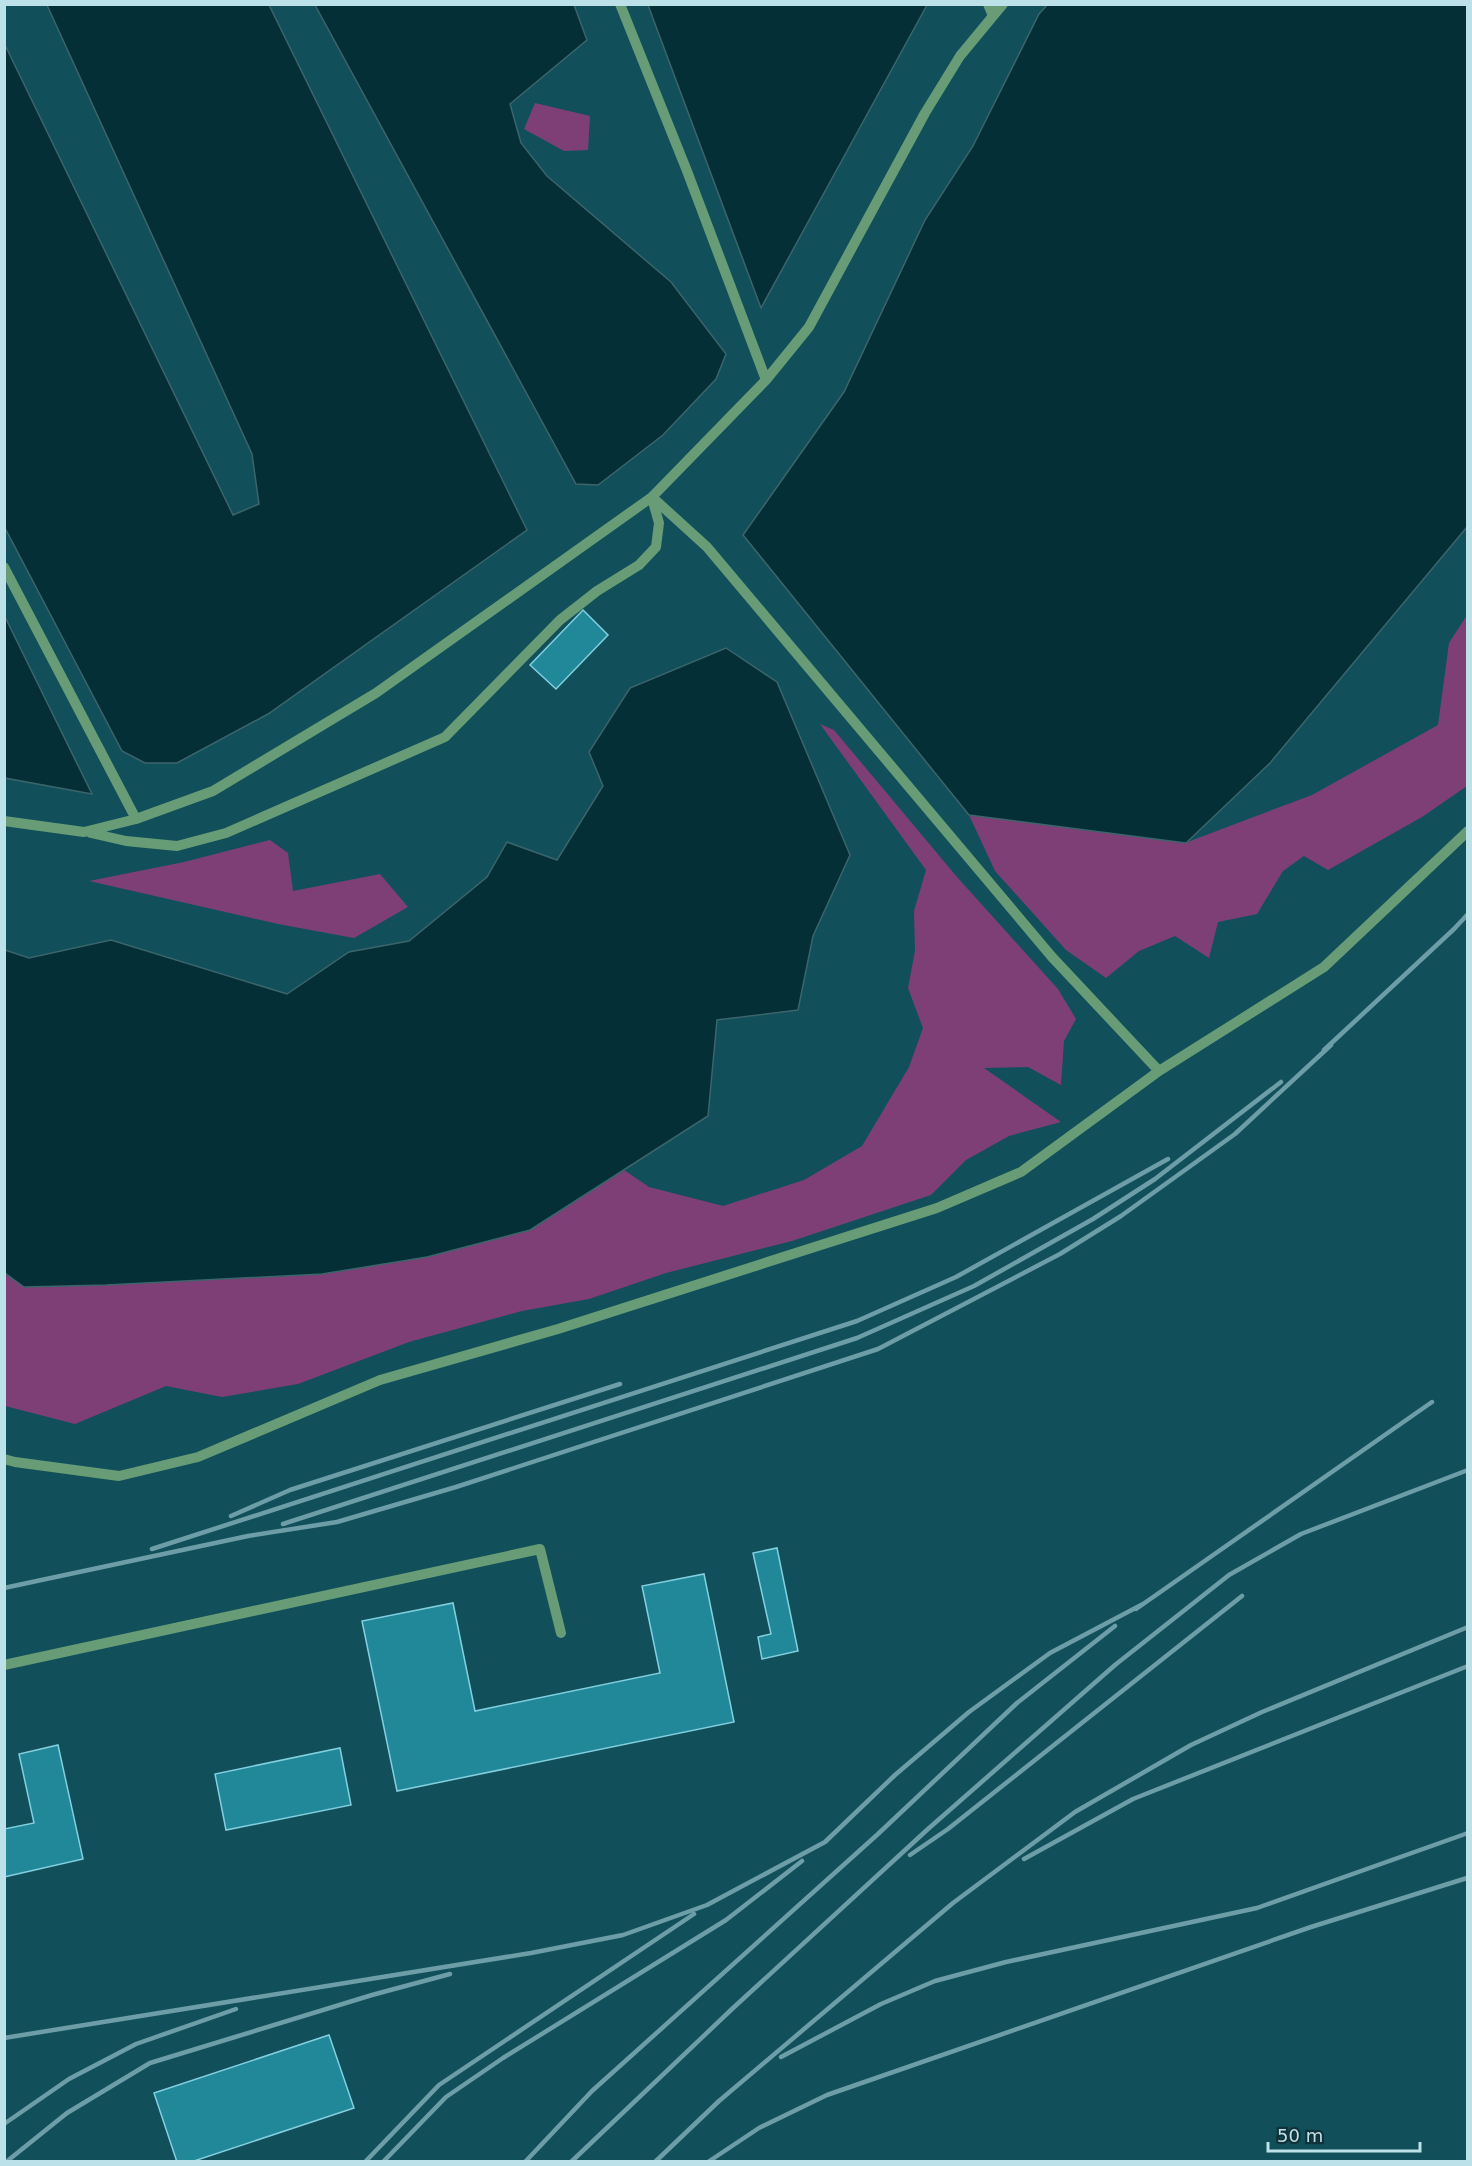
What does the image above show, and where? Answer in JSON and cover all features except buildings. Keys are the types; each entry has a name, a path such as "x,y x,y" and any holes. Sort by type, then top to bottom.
{"lane":[{"path":"620,4 687,171 766,380"},
{"path":"988,4 993,15"},
{"path":"84,832 136,819 213,791 376,693 652,497 766,380 809,327 925,113 960,56 1003,4"},
{"path":"4,821 84,832 126,841 177,846 226,833 445,737 560,620 597,591 639,565 656,547 659,523 652,497"},
{"path":"652,497 707,547 1052,957 1160,1071"},
{"path":"4,567 136,819"},
{"path":"4,1458 15,1462 119,1476 198,1457 380,1380 558,1329 937,1208 1021,1172 1160,1071 1324,967 1467,831"},
{"path":"4,1665 540,1549 561,1632"}],"shaded area":[{"path":"535,103 590,116 588,150 564,151 524,129"},
{"path":"1467,615 1467,786 1422,817 1328,870 1304,856 1283,871 1257,914 1218,922 1209,958 1175,936 1139,951 1106,978 1066,950 995,871 969,815 1185,843 1312,795 1438,725 1449,643"},
{"path":"820,724 834,730 957,877 1058,989 1076,1019 1064,1041 1061,1085 1028,1067 984,1068 1061,1122 1009,1136 966,1160 931,1195 792,1241 666,1273 589,1299 522,1311 409,1342 298,1384 222,1397 166,1386 75,1424 5,1406 4,1273 24,1287 322,1274 427,1257 530,1230 624,1170 649,1187 723,1206 804,1180 862,1146 909,1067 923,1028 908,988 915,951 914,911 926,870"},
{"path":"270,840 288,853 293,891 380,874 408,907 354,938 278,924 89,881 184,862"}],"water":[{"path":"1048,4 1467,5 1467,527 1270,763 1186,843 969,815 743,535 844,392 925,220 973,146 1039,14"},
{"path":"47,5 269,5 527,530 268,714 177,763 145,763 122,751 5,528 5,45 233,515 259,504 252,454"},
{"path":"315,5 574,5 587,40 510,104 521,143 547,176 671,282 726,354 716,379 663,435 598,485 576,484"},
{"path":"648,5 927,5 761,308"},
{"path":"5,617 92,794 5,778"},
{"path":"726,648 777,682 850,855 813,936 798,1010 717,1020 708,1116 530,1230 427,1257 322,1274 106,1285 24,1287 5,1273 5,950 29,958 111,940 287,994 349,952 409,941 487,877 507,842 557,860 603,786 589,752 630,688"}],"railway":[{"path":"1324,1050 1468,914"},
{"path":"4,1588 248,1536 337,1522 456,1487 878,1349 1060,1254 1121,1216 1235,1134 1331,1045"},
{"path":"283,1524 857,1338 974,1286 1093,1219 1155,1179 1281,1082"},
{"path":"152,1549 857,1321 956,1277 1168,1159"},
{"path":"231,1516 290,1490 620,1384"},
{"path":"1136,1609 1432,1402"},
{"path":"571,2162 732,2009 928,1829 1115,1665 1229,1575 1301,1534 1468,1470"},
{"path":"910,1855 948,1829 1242,1596"},
{"path":"4,2038 531,1953 623,1935 707,1905 825,1842 895,1775 969,1712 1050,1653 1143,1604"},
{"path":"525,2162 592,2091 878,1834 1017,1703 1115,1626"},
{"path":"655,2162 719,2101 953,1903 1075,1812 1191,1745 1262,1712 1468,1627"},
{"path":"1024,1859 1133,1799 1468,1666"},
{"path":"781,2057 881,2004 935,1981 1006,1962 1257,1908 1468,1833"},
{"path":"383,2162 446,2097 503,2058 726,1920 802,1861"},
{"path":"708,2162 759,2128 827,2095 1311,1927 1467,1878"},
{"path":"365,2162 439,2085 694,1914"},
{"path":"6,2162 67,2113 150,2063 372,1995 450,1974"},
{"path":"4,2124 69,2079 136,2044 236,2009"}]}
